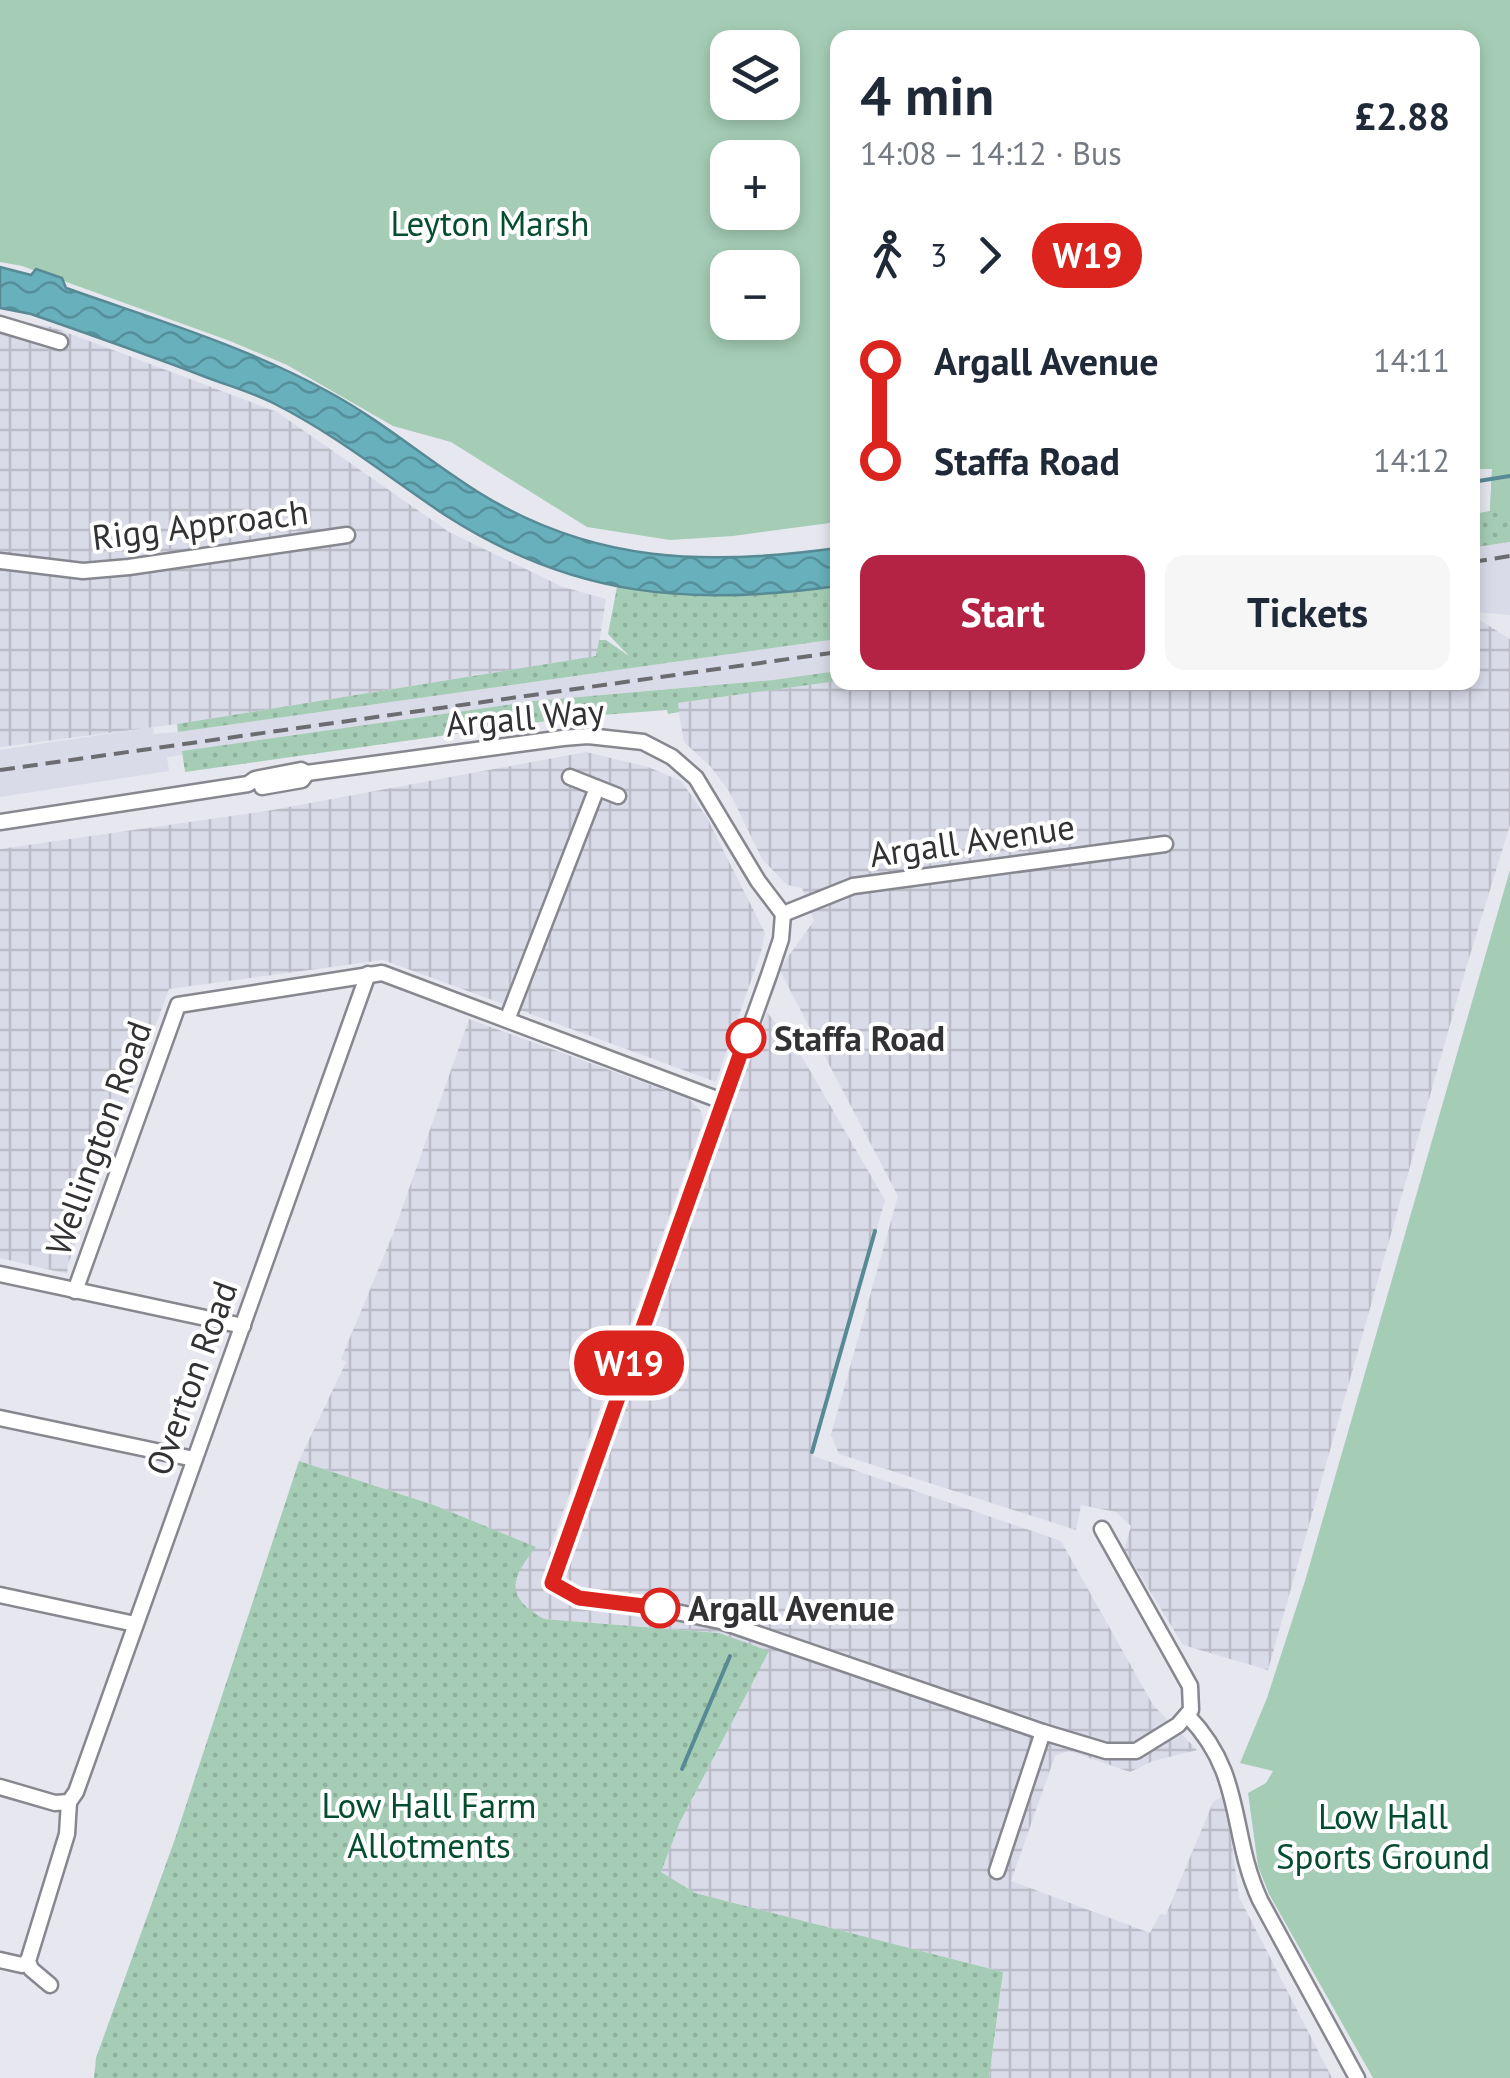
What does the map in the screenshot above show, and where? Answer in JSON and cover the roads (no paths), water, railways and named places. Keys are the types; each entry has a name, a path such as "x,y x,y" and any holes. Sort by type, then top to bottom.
{"street":[{"path":"0,324 60,342"},
{"name":"Rigg Approach","path":"0,561 83,571 347,535"},
{"name":"Argall Way","path":"0,822 248,784 254,788 302,780 307,773 563,738 588,736 642,742 672,757 696,778 758,881 783,914"},
{"path":"570,776 618,796"},
{"path":"507,1020 597,788"},
{"name":"Argall Avenue","path":"783,914 853,886 1165,844"},
{"path":"783,914 781,940 770,975 552,1583 579,1598 637,1604 720,1621 1043,1732 1126,1753 1157,1739 1188,1716 1191,1695 1186,1678 1102,1529"},
{"path":"368,974 382,973 722,1101"},
{"name":"Wellington Road","path":"75,1291 178,1005 368,974"},
{"name":"Overton Road","path":"28,1962 67,1834 69,1802 76,1792 368,974"},
{"path":"0,1274 242,1326"},
{"path":"0,1418 194,1458"},
{"path":"0,1595 135,1624"},
{"path":"1188,1716 1210,1742 1232,1786 1255,1890 1357,2078"},
{"path":"997,1871 1043,1732"},
{"path":"0,1787 54,1803 69,1802"},
{"path":"0,1960 22,1966 28,1962 50,1985"}],"water":[{"path":"0,267 31,275 36,269 62,278 66,288 199,334 296,375 366,415 478,492 564,534 652,554 697,557 830,549 830,587 732,595 682,594 586,579 539,564 445,515 340,442 273,403 31,314 0,308"}],"waterway":[{"path":"1480,481 1510,476"},
{"path":"812,1452 875,1231"},
{"path":"682,1769 730,1656"}],"railway":[{"path":"1480,561 1510,556"},
{"path":"0,770 830,653"}],"place":[{"name":"Staffa Road","path":"746,1038"},
{"name":"Argall Avenue","path":"660,1608"}],"park label":[{"name":"Leyton Marsh","path":"490,223"},
{"name":"Low Hall Farm Allotments","path":"429,1825"},
{"name":"Low Hall Sports Ground","path":"1383,1836"}]}
